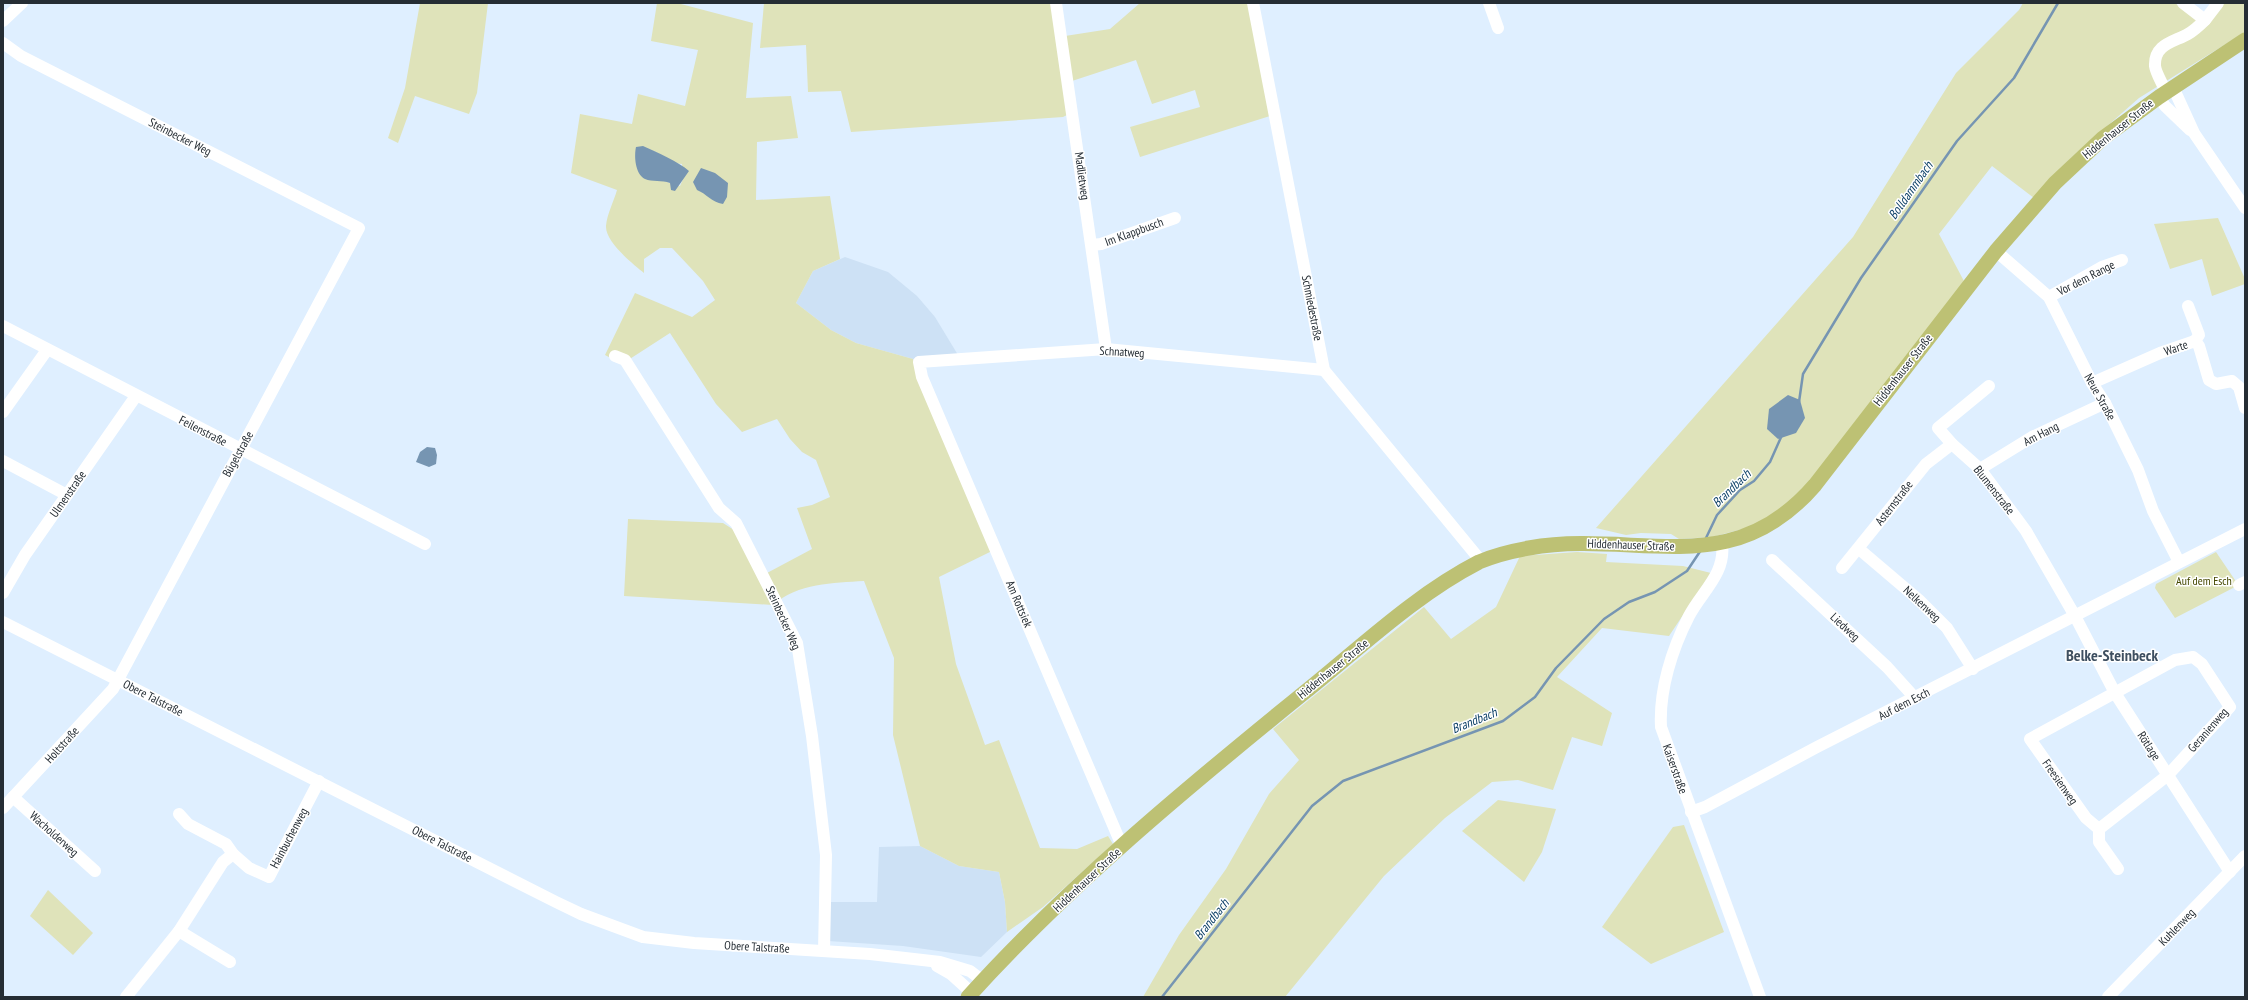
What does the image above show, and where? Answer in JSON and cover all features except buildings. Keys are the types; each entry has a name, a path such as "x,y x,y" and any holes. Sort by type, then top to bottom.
{"main road":[{"name":"Hiddenhauser Straße","path":"970,995 1122,846 1213,767 1435,588 1481,562 1520,549 1569,543 1698,546 1717,544 1752,533 1773,523 1806,494 1996,251 2055,183 2103,138 2166,92 2245,40"}],"street":[{"path":"3,21 22,3"},
{"name":"Madlietweg","path":"1056,3 1106,349"},
{"name":"Schmiedestraße","path":"1253,3 1324,370 1481,562"},
{"path":"1489,3 1498,28"},
{"path":"2183,3 2205,20"},
{"path":"2218,3 2205,20 2187,34 2162,46 2156,56 2155,67 2166,92 2245,208"},
{"name":"Steinbecker Weg","path":"3,43 21,56 359,228"},
{"path":"2166,92 2165,106 2194,134"},
{"name":"Im Klappbusch","path":"1092,245 1101,244 1175,218"},
{"name":"Bügelstraße","path":"118,680 359,228"},
{"name":"Neue Straße","path":"1996,251 2049,297 2092,383 2105,403 2138,470 2153,511 2180,562"},
{"name":"Vor dem Range","path":"2049,297 2102,267 2122,260"},
{"path":"2188,306 2199,335 2195,341"},
{"name":"Feilenstraße","path":"3,326 240,450 425,544"},
{"name":"Warte","path":"2092,383 2160,353 2195,341 2199,346 2209,380 2216,384 2232,381 2238,387 2245,408"},
{"name":"Schnatweg","path":"919,362 1106,349 1324,370"},
{"path":"3,412 47,350"},
{"name":"Steinbecker Weg","path":"615,356 625,360 719,508 736,523 797,643 812,736 826,855 824,951"},
{"name":"Am Rottsiek","path":"919,362 922,377 1122,846"},
{"name":"Blumenstraße","path":"1989,386 1938,428 1952,444 1980,469 2026,531 2075,616"},
{"name":"Ulmenstraße","path":"3,593 25,555 136,396"},
{"name":"Am Hang","path":"1980,469 2032,437 2105,403"},
{"name":"Asternstraße","path":"1842,568 1859,549 1917,474 1926,464 1952,444"},
{"path":"3,461 66,495"},
{"name":"Auf dem Esch","path":"1691,812 1705,807 2245,529"},
{"name":"Kaiserstraße","path":"1717,544 1722,562 1690,614 1681,632 1674,652 1660,711 1661,727 1665,743 1760,997"},
{"name":"Nelkenweg","path":"1859,549 1919,600 1947,628 1973,669"},
{"name":"Liedweg","path":"1772,560 1887,667 1915,698"},
{"name":"Rötlage","path":"2075,616 2115,693 2230,872"},
{"name":"Obere Talstraße","path":"3,622 568,908 643,937 694,944 824,951 940,962 970,971 983,981"},
{"name":"Geranienweg","path":"2115,693 2175,660 2193,657 2202,664 2230,707 2168,775"},
{"name":"Holtstraße","path":"3,808 113,689 118,680"},
{"name":"Freesienweg","path":"2099,829 2086,818 2030,739 2115,693"},
{"path":"2118,869 2099,842 2099,829 2168,775"},
{"name":"Hainbuchenweg","path":"179,814 188,824 226,844 233,854 249,868 268,877 319,781"},
{"name":"Wacholderweg","path":"13,797 95,871"},
{"path":"126,997 179,931 223,862 233,854"},
{"name":"Kuhlenweg","path":"2108,997 2245,856"},
{"path":"179,931 230,962"},
{"name":"Obere Talstraße","path":"913,959 939,967 951,974 970,995"}],"shaded area":[{"path":"643,146 674,161 689,171 675,191 671,190 670,183 648,180 642,177 639,173 635,160 635,151 636,147"},
{"path":"701,168 715,173 728,183 727,197 723,204 715,202 697,190 693,182"},
{"path":"845,257 888,272 917,296 935,317 958,355 913,359 856,343 831,330 796,303 813,271"},
{"path":"1788,395 1800,400 1805,418 1796,433 1778,439 1767,429 1769,409"},
{"path":"427,447 435,448 437,455 436,464 429,467 416,462 420,452"},
{"path":"920,846 959,866 999,872 1005,902 1007,932 981,957 903,946 828,941 829,902 877,902 879,847"}],"green space":[{"path":"420,3 488,3 477,93 469,114 415,96 398,143 388,138 405,88"},
{"path":"657,3 677,3 753,23 746,98 791,96 798,138 757,142 756,200 830,196 840,259 813,271 796,303 831,330 856,343 913,359 992,551 939,577 956,664 985,745 999,740 1040,848 1077,849 1108,836 1113,844 1043,907 1007,932 1005,902 999,872 959,866 920,846 893,735 894,658 864,581 828,584 805,588 793,592 773,605 624,596 628,519 723,523 734,530 767,573 812,549 797,508 812,505 830,497 816,460 802,452 790,439 777,419 742,432 716,404 670,333 622,364 605,355 635,293 692,317 715,300 703,281 672,248 660,248 644,259 644,273 633,264 615,246 607,232 606,226 608,217 617,190 571,173 580,114 632,124 638,94 685,106 698,50 651,41","holes":["654,151 674,163 682,164 683,179 680,186 661,180"]},
{"path":"764,3 1051,3 1069,114 1063,117 851,132 841,91 808,92 806,45 760,48"},
{"path":"1140,3 1249,3 1270,116 1140,157 1130,127 1200,107 1195,90 1152,104 1136,60 1072,81 1065,36 1110,29"},
{"path":"2023,3 2175,3 2206,27 2224,3 2245,3 2245,32 2139,98 2072,157 2034,198 1992,166 1939,234 1965,283 1810,482 1788,505 1750,527 1712,537 1679,539 1671,534 1641,533 1626,535 1596,528 1853,237 1956,73 2019,10"},
{"path":"2218,218 2245,279 2245,284 2212,296 2202,259 2170,269 2154,224"},
{"path":"1577,552 1607,554 1606,562 1683,566 1711,573 1669,636 1602,628 1557,677 1612,713 1602,746 1572,737 1553,790 1518,780 1492,782 1445,818 1384,876 1285,997 1143,997 1179,935 1226,869 1269,794 1299,760 1273,729 1424,607 1451,639 1496,607 1520,556"},
{"name":"Auf dem Esch","path":"2216,552 2237,583 2235,587 2175,618 2155,588 2156,584"},
{"path":"1498,800 1556,809 1542,852 1524,882 1462,831"},
{"path":"1684,825 1724,932 1651,964 1602,927 1673,827"},
{"path":"48,890 93,933 73,955 30,916"}],"waterway":[{"name":"Bolldammbach","path":"1799,402 1803,374 1861,278 1957,141 2014,78 2058,3"},
{"name":"Brandbach","path":"1706,538 1717,515 1740,490 1754,481 1770,462 1782,435"},
{"name":"Brandbach","path":"1162,997 1312,806 1343,781 1503,721 1535,697 1556,668 1604,619 1629,602 1655,592 1687,571 1701,550"}],"district":[{"name":"Belke-Steinbeck","path":"2112,655"}]}
